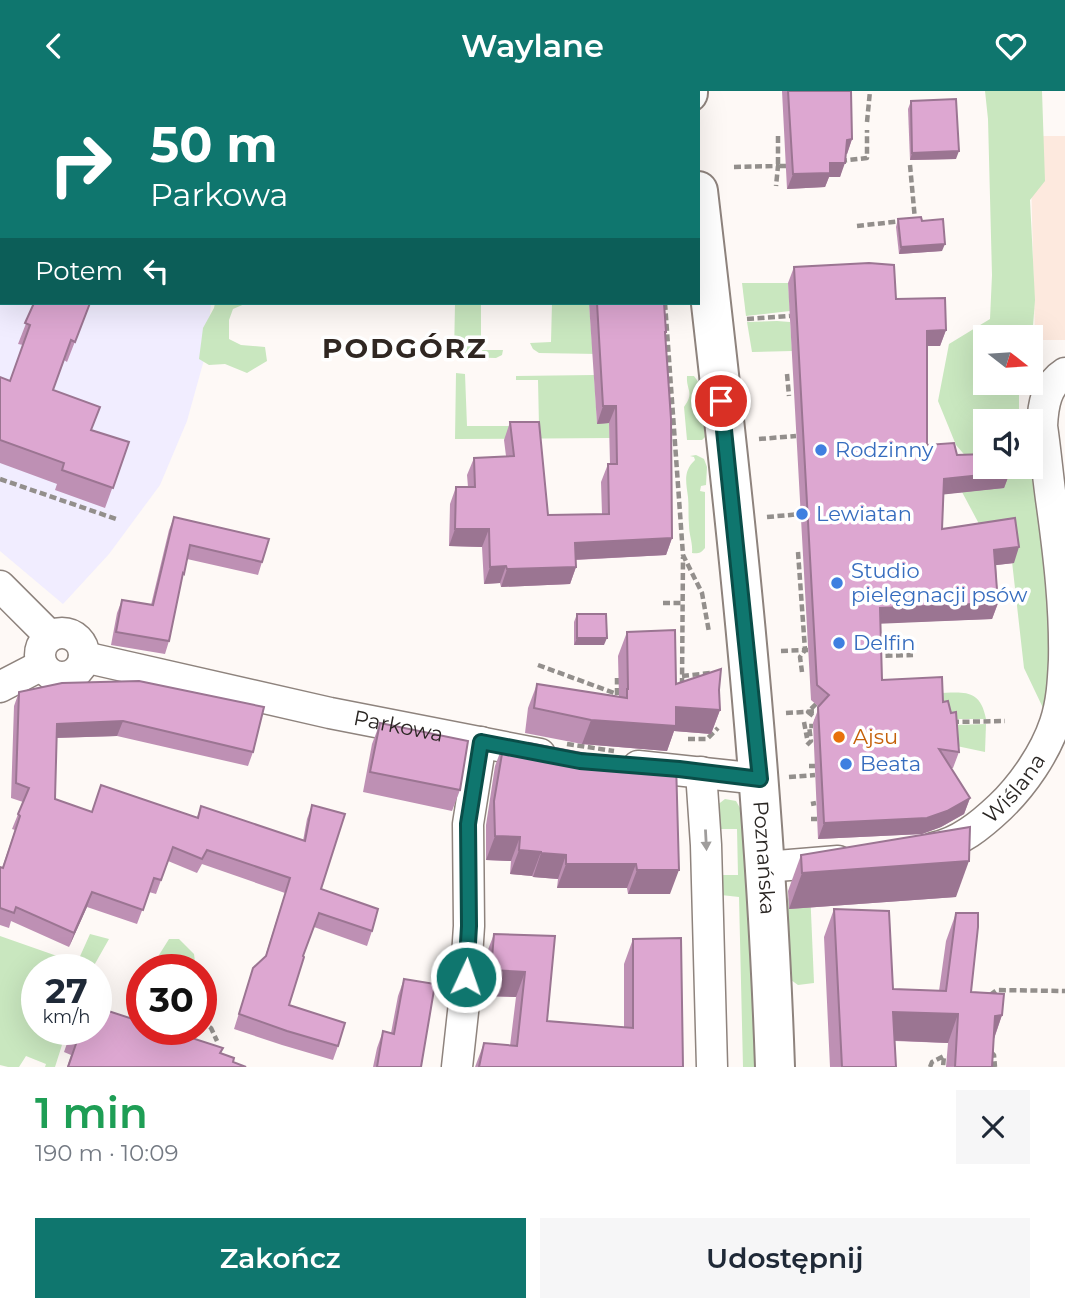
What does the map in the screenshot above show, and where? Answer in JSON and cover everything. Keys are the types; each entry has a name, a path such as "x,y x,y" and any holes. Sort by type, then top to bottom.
{"main road":[{"name":"Poznańska","path":"700,209 730,484 769,720 760,779 775,1067"}],"street":[{"name":"Wiślana","path":"903,854 949,843 988,818 1029,772 1046,746 1055,723 1063,685 1065,620 1042,426 1044,404 1051,386 1055,379 1065,373"},
{"path":"0,586 50,636"},
{"path":"60,633 71,635 82,647 83,657 76,672 55,676 42,665 40,649 50,636 60,633"},
{"name":"Parkowa","path":"83,657 330,712 567,759"},
{"path":"0,687 42,665"},
{"path":"457,1067 469,926 468,824 481,742"},
{"path":"617,764 760,779"},
{"path":"701,772 707,859 712,1067"},
{"path":"765,867 865,858"}],"path":[{"path":"867,122 870,91"},
{"path":"836,162 867,159 867,130"},
{"path":"776,186 778,136"},
{"path":"857,226 915,220 910,165"},
{"path":"734,167 787,166"},
{"path":"665,305 683,555 681,687"},
{"path":"657,312 666,311"},
{"path":"743,320 790,316"},
{"path":"658,329 667,329"},
{"path":"659,345 668,344"},
{"path":"787,374 789,397"},
{"path":"661,384 671,383"},
{"path":"662,394 672,393"},
{"path":"664,420 674,420"},
{"path":"664,431 675,431"},
{"path":"757,439 796,436"},
{"path":"0,479 116,519"},
{"path":"672,488 679,487"},
{"path":"766,517 801,513"},
{"path":"673,523 681,523"},
{"path":"798,552 807,650 800,657 802,672"},
{"path":"683,555 702,593 709,636"},
{"path":"663,603 682,603"},
{"path":"777,652 807,650"},
{"path":"873,656 913,655"},
{"path":"709,681 712,660"},
{"path":"538,665 617,694"},
{"path":"682,676 711,673"},
{"path":"617,678 617,706"},
{"path":"808,712 816,704"},
{"path":"716,716 718,728 820,711"},
{"path":"808,712 817,719"},
{"path":"944,722 1005,721"},
{"path":"804,722 807,741 811,741 809,726 813,726"},
{"path":"799,776 815,775"},
{"path":"986,997 997,990 1065,991"},
{"path":"989,1049 994,1055 995,1067"},
{"path":"930,1067 932,1062 944,1056 943,1067"}],"shaded area":[{"path":"1030,136 1065,136 1065,340 1043,340 1043,325 1035,325"},
{"path":"0,305 211,305 207,349 187,421 160,485 109,554 63,604 0,551"}],"green space":[{"path":"985,91 1042,91 1045,181 1030,200 1035,300 1033,325 980,325 990,319 992,275"},
{"path":"742,283 788,283 790,311 746,316"},
{"path":"215,305 242,305 233,309 229,320 229,339 241,345 265,347 267,361 247,373 225,364 209,365 199,359 203,328"},
{"path":"455,305 481,305 481,350 503,350 502,355 496,358 454,357"},
{"path":"552,305 589,305 592,343 598,354 539,353 530,343 551,342"},
{"path":"747,322 790,322 792,351 752,352"},
{"path":"973,329 973,395 1019,395 1019,409 973,409 973,465 956,445 938,401 949,344"},
{"path":"456,373 465,374 467,426 539,426 538,380 516,380 516,376 594,375 597,423 609,423 610,438 455,439"},
{"path":"687,376 694,376 699,383 705,437 702,440 687,440 684,407 690,395"},
{"path":"696,455 704,459 707,467 706,485 701,486 700,491 705,492 705,548 701,552 692,553 686,482 689,468 695,460 690,456"},
{"path":"973,471 973,479 1035,479 1050,612 1044,710 1024,668 1009,535 979,539 978,522 962,492"},
{"path":"936,693 962,693 974,697 979,701 986,719 937,717"},
{"path":"986,724 985,752 952,745 955,725"},
{"path":"725,799 736,801 742,816 749,901 756,1067 743,1067 739,897 721,895 719,879 722,875 738,875 737,829 720,829 716,806"},
{"path":"810,889 814,983 798,985 791,980 788,899 793,890"},
{"path":"90,934 109,939 100,954 81,954"},
{"path":"0,936 51,954 21,954 21,1045 62,1045 55,1067 45,1067 46,1064 26,1056 19,1067 0,1065"},
{"path":"169,939 179,939 194,954 160,954"}],"building":[{"path":"788,91 851,91 852,139 847,140 845,163 830,163 830,173 793,174"},
{"path":"956,99 959,151 912,153 911,101"},
{"path":"921,217 922,221 943,219 945,244 901,247 898,219"},
{"path":"869,263 894,265 896,299 945,298 946,330 927,331 927,445 954,443 957,455 973,454 973,476 944,479 942,529 1015,518 1019,547 994,550 998,603 880,608 882,680 942,677 943,702 948,701 951,713 956,712 959,752 939,749 970,798 927,818 824,823 818,707 829,695 817,685 794,267"},
{"path":"33,305 89,305 75,342 71,340 53,390 100,407 91,430 129,442 113,488 62,470 64,463 0,440 0,377 10,381 30,325 25,323"},
{"path":"597,305 664,305 671,419 672,538 575,543 576,567 490,567 489,529 455,529 456,487 475,487 474,458 514,456 510,422 539,422 548,515 609,514 608,464 617,464 616,406 603,406"},
{"path":"174,517 269,539 262,562 190,545 169,641 116,632 122,600 153,605"},
{"path":"577,614 606,614 607,638 577,638"},
{"path":"675,630 676,684 721,669 720,710 676,707 676,726 591,720 534,708 537,684 627,698 627,632"},
{"path":"139,681 264,707 253,752 123,721 57,724 55,799 92,812 101,785 198,818 201,806 305,841 312,805 345,814 321,889 378,909 372,931 319,913 289,1005 345,1023 338,1046 239,1014 253,968 266,956 290,878 207,850 202,859 173,847 161,880 154,878 143,910 92,892 74,933 16,907 14,913 0,908 0,867 3,868 20,816 18,814 29,788 16,783 19,692 62,683"},
{"path":"380,723 468,741 460,790 370,772"},
{"path":"504,742 529,743 587,754 676,762 679,870 637,870 636,864 566,864 566,855 519,850 520,837 495,836 494,801"},
{"path":"970,827 969,861 802,873 801,855"},
{"path":"834,909 889,911 893,989 946,991 956,913 978,913 971,992 1004,994 1002,1015 995,1016 992,1067 955,1067 958,1014 893,1012 896,1067 842,1067"},
{"path":"494,934 555,936 547,1021 633,1028 633,939 681,938 683,1067 479,1067 484,1043 517,1046 525,972 491,970"},
{"path":"404,979 435,984 421,1067 377,1067 383,1031 394,1034"},
{"path":"112,1012 126,1017 126,1045 214,1045 223,1048 220,1053 234,1058 233,1062 246,1067 68,1067 76,1045 112,1045"}],"place":[{"name":"Rodzinny","path":"821,450"},
{"name":"Lewiatan","path":"802,514"},
{"name":"Studio pielęgnacji psów","path":"837,583"},
{"name":"Delfin","path":"839,643"},
{"name":"Ajsu","path":"839,737"},
{"name":"Beata","path":"846,764"}],"district":[{"name":"PODGÓRZ","path":"405,348"}],"route":[{"path":"466,977 469,926 468,824 481,742 580,761 760,779 721,401"}]}
